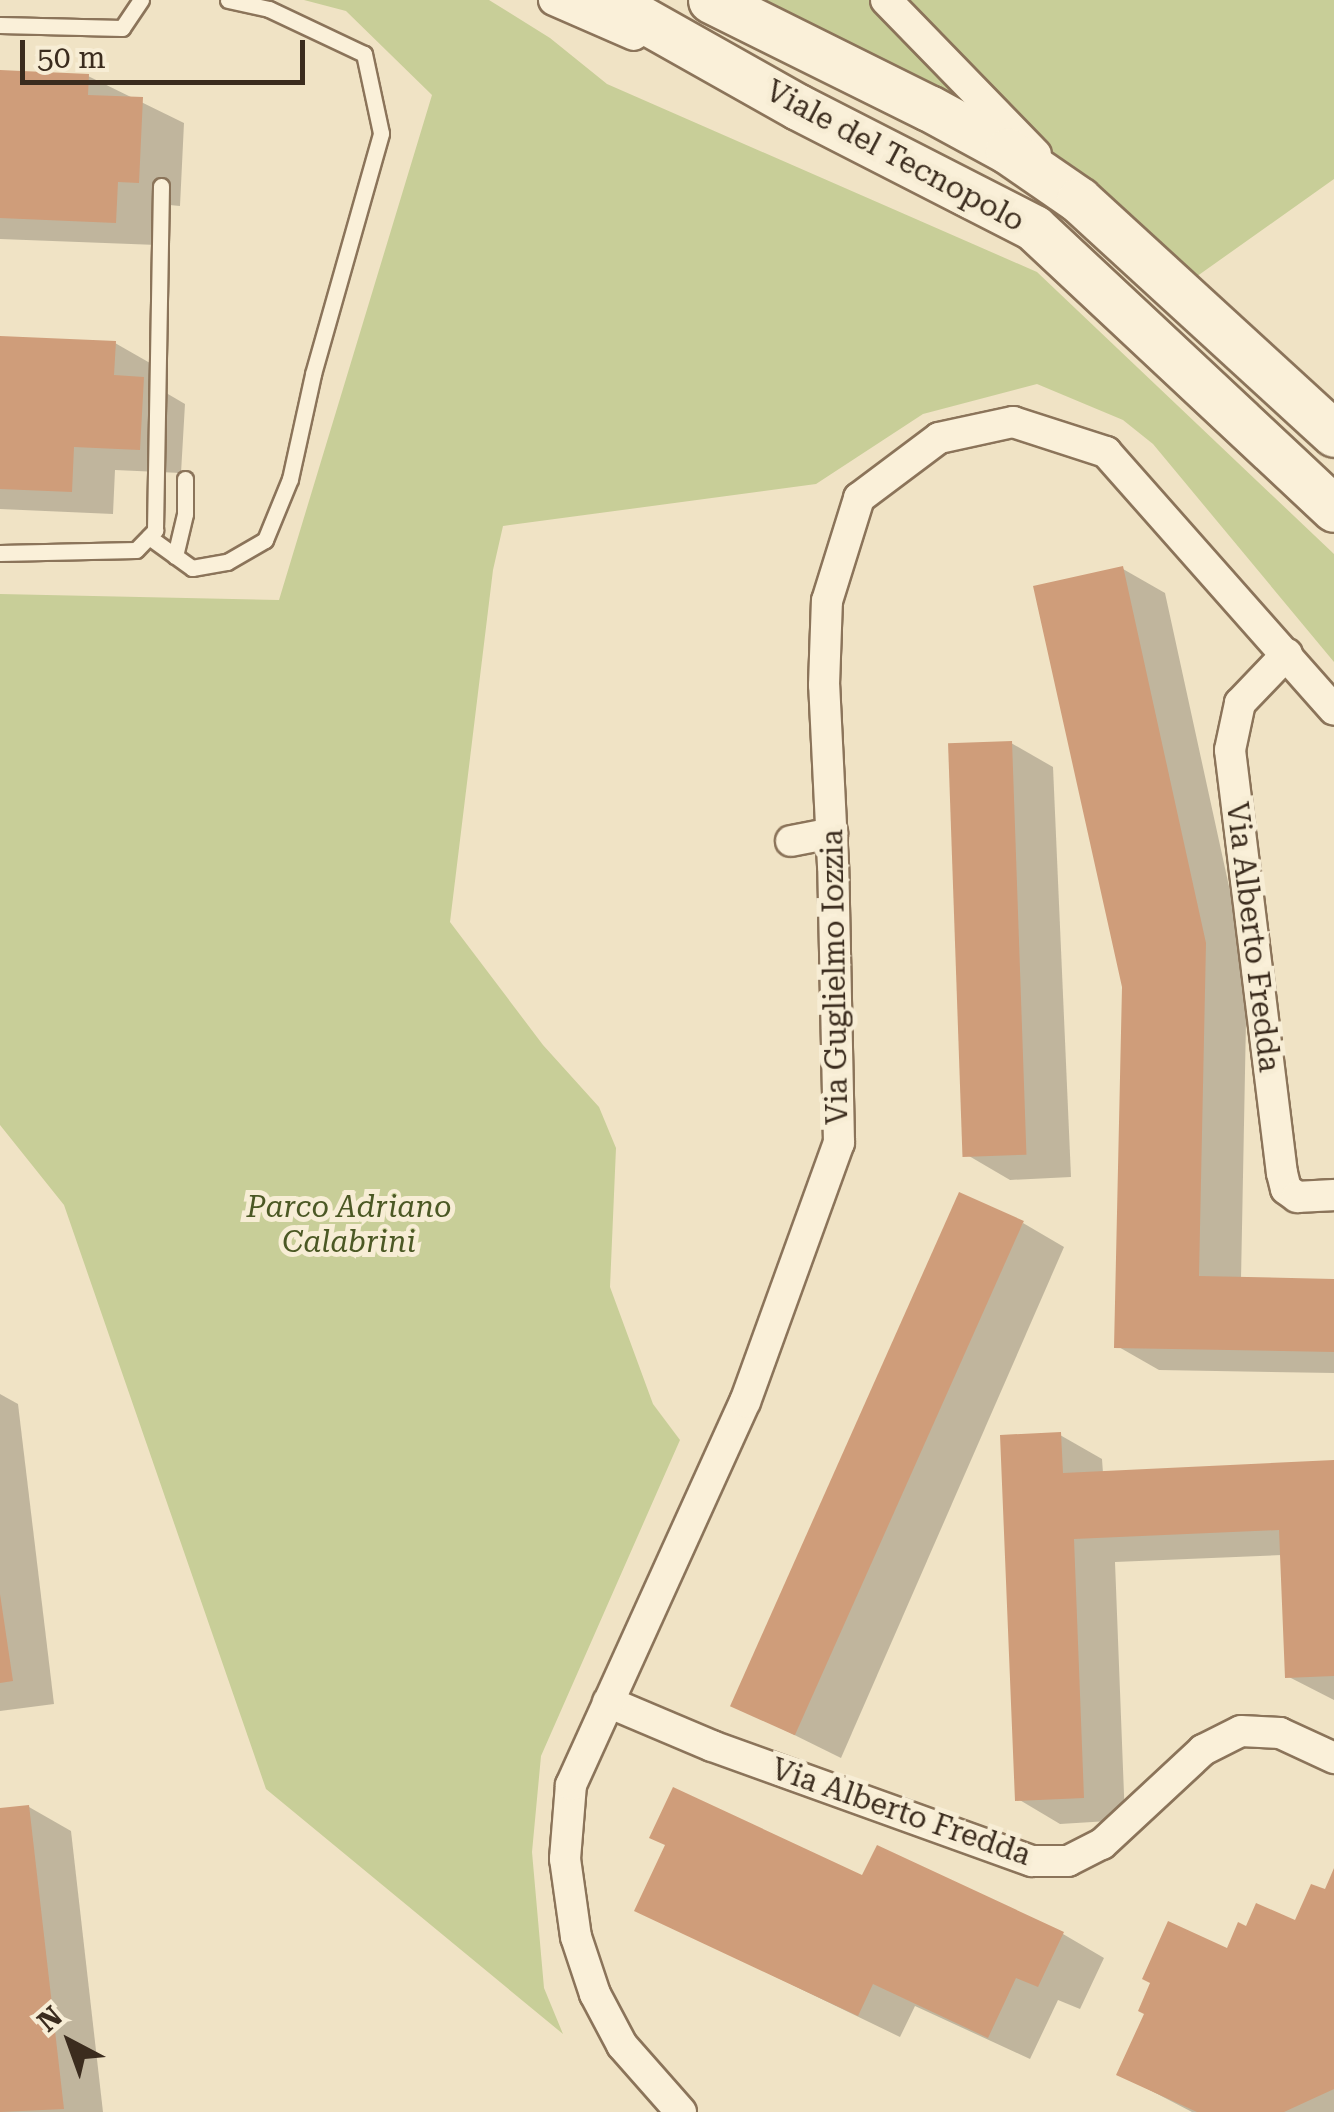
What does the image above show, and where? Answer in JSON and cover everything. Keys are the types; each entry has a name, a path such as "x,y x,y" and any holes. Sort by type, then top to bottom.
{"main road":[{"name":"Viale del Tecnopolo","path":"608,0 798,107 1034,228 1334,508"},
{"name":"Viale del Tecnopolo","path":"710,0 929,108 1008,151 1080,200 1334,434"}],"street":[{"path":"554,0 798,107"},
{"path":"886,0 1080,200"},
{"name":"Via Guglielmo Iozzia","path":"682,2112 622,2045 595,1994 576,1937 565,1859 572,1785 745,1402 839,1143 832,833 824,685 826,600 860,498 939,438 1012,422 1106,452 1334,710"},
{"name":"Via Alberto Fredda","path":"1286,654 1240,703 1230,750 1282,1173 1286,1189 1297,1198 1334,1195"},
{"path":"791,841 832,833"},
{"name":"Via Alberto Fredda","path":"608,1702 712,1746 1032,1861 1068,1860 1102,1844 1203,1750 1240,1732 1280,1732 1334,1758"}],"lane":[{"path":"0,25 122,28 141,0"},
{"path":"149,536 192,568 227,562 265,540 290,479 313,374 381,133 364,54 270,9 228,0"},
{"path":"0,553 136,550 155,530 161,186"},
{"path":"175,556 185,514 185,479"}],"green space":[{"name":"Parco Adriano Calabrini","path":"304,0 489,0 550,38 607,84 1037,272 1334,554 1334,662 1153,444 1123,420 1037,384 923,414 816,484 503,526 493,570 450,922 543,1045 599,1107 616,1148 610,1287 653,1404 680,1440 541,1756 532,1852 544,1988 563,2034 266,1789 64,1205 0,1125 0,594 279,600 432,95 346,11"},
{"path":"715,0 1334,0 1334,179 1179,289 1079,200"}],"building":[{"path":"0,70 89,74 88,95 143,97 139,183 118,182 116,223 0,218"},
{"path":"0,336 116,341 114,375 144,377 140,450 74,447 72,492 0,489"},
{"path":"1123,566 1206,943 1199,1276 1334,1279 1334,1352 1114,1348 1122,987 1033,586"},
{"path":"1012,741 1026,1155 962,1157 948,743"},
{"path":"959,1192 1024,1221 795,1735 730,1706"},
{"path":"1061,1432 1063,1473 1334,1460 1334,1676 1285,1678 1279,1530 1074,1539 1084,1798 1015,1801 1000,1435"},
{"path":"0,1594 13,1681 0,1683"},
{"path":"673,1787 862,1875 877,1845 1064,1932 1038,1987 1016,1978 988,2038 873,1984 858,2016 634,1911 665,1845 649,1838"},
{"path":"29,1805 64,2109 0,2112 0,1808"},
{"path":"1334,1868 1334,2089 1284,2112 1197,2112 1116,2075 1144,2014 1138,2011 1150,1983 1142,1979 1168,1921 1227,1948 1238,1922 1246,1926 1256,1903 1295,1920 1311,1884 1325,1889"}]}
